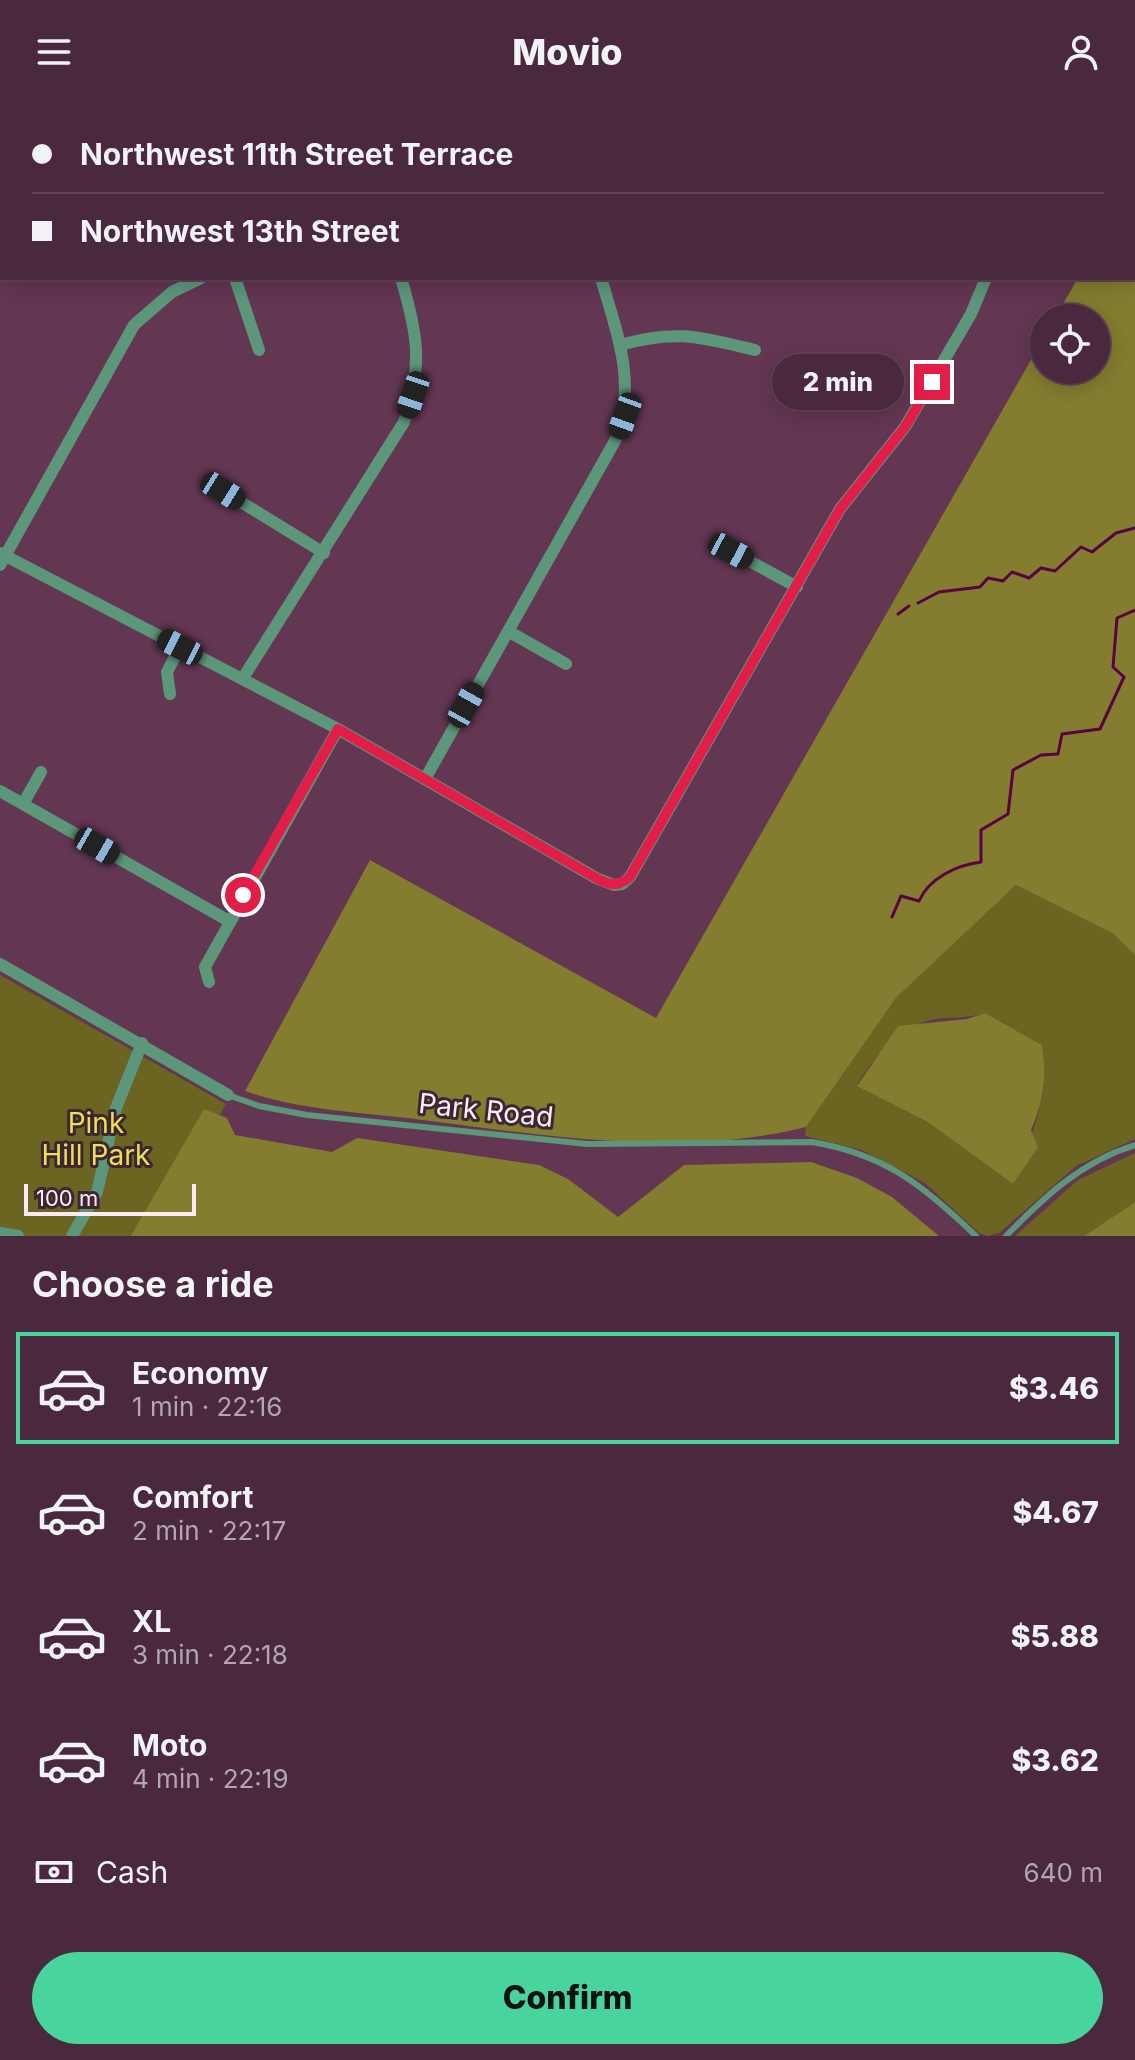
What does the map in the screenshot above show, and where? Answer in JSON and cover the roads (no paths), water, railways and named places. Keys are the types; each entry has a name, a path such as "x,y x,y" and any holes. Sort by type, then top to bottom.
{"street":[{"path":"197,280 172,292 134,325 2,558 243,678 338,729 596,878 614,885 622,884 630,877 840,509 905,427 971,314 985,280"},
{"path":"236,280 259,350"},
{"path":"243,678 404,422 413,395 419,347 402,280"},
{"path":"425,779 616,439 627,393 620,345 602,280"},
{"path":"620,345 648,337 684,333 755,350"},
{"path":"223,491 324,553"},
{"path":"731,551 797,587"},
{"path":"508,631 566,664"},
{"path":"170,694 167,672 180,647"},
{"path":"209,982 205,967 338,729"},
{"path":"23,804 41,772"},
{"path":"0,791 229,921"},
{"path":"622,884 624,899"},
{"name":"Park Road","path":"0,964 228,1095"},
{"path":"72,1236 97,1192 116,1108 142,1043"},
{"path":"0,1233 18,1236"}],"lane":[{"name":"Park Road","path":"228,1095 259,1106 307,1115 587,1144 812,1142 839,1146 873,1157 909,1177 976,1236"},
{"path":"1006,1236 1074,1174 1112,1152 1135,1145"}],"waterway":[{"path":"918,603 939,592 980,587 988,578 1003,581 1012,572 1029,578 1041,568 1055,571 1081,547 1092,552 1116,533 1135,528"},
{"path":"898,614 909,606"},
{"path":"892,917 901,896 919,901 937,879 963,866 981,862 981,830 1008,814 1013,770 1041,755 1058,754 1062,734 1100,729 1124,677 1113,667 1117,618 1135,610"}],"park label":[{"name":"Pink Hill Park","path":"96,1139"}]}
